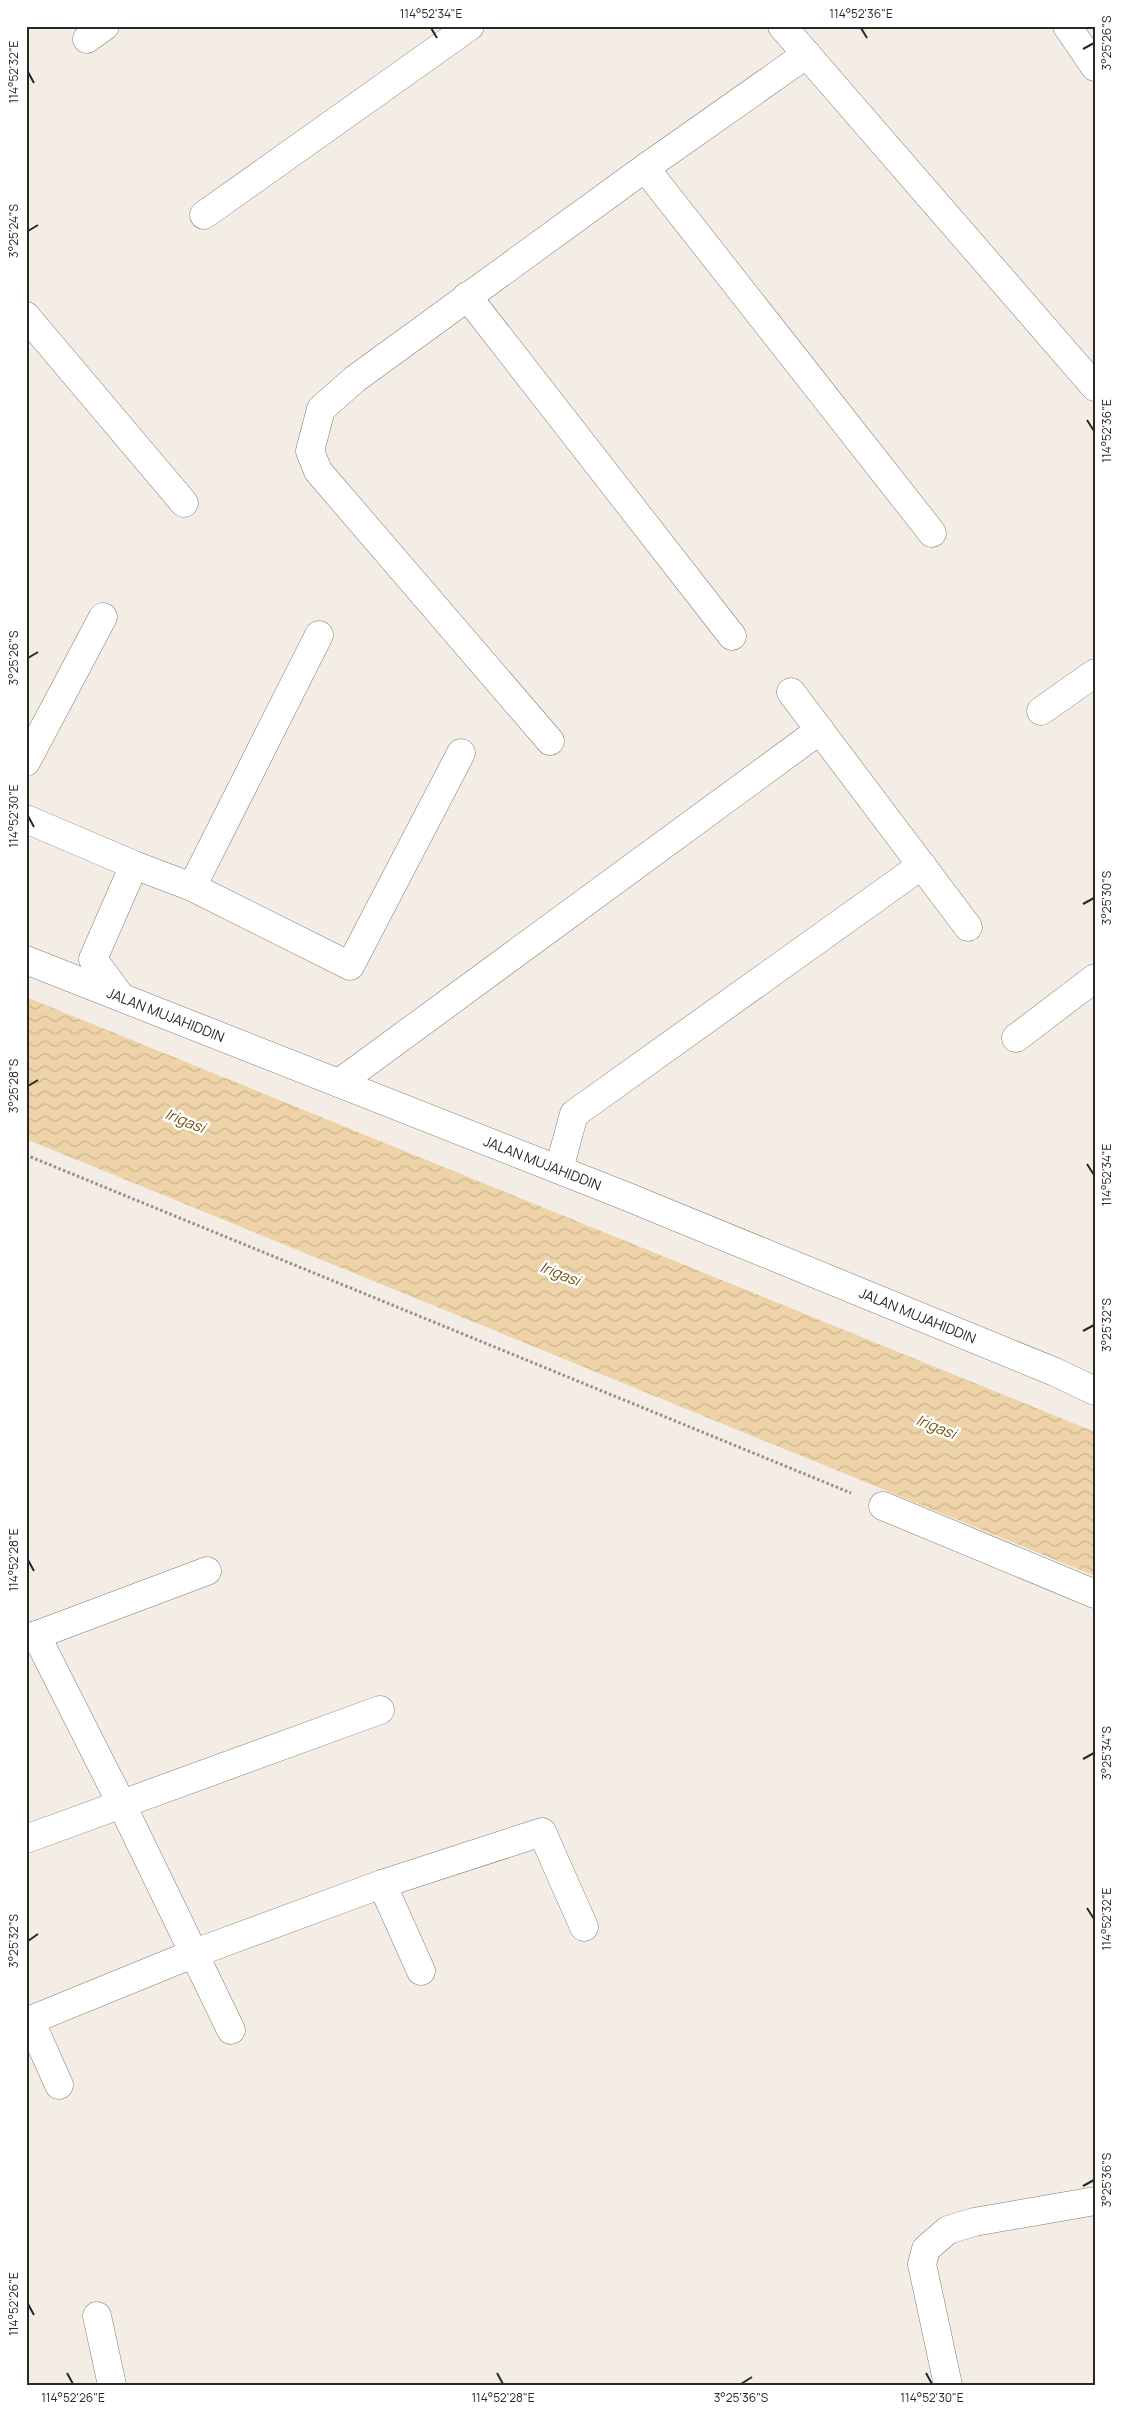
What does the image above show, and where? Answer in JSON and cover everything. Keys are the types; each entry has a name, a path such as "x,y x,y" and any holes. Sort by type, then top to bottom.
{"street":[{"path":"204,215 470,26"},
{"path":"782,26 1095,387"},
{"path":"1067,26 1095,67"},
{"path":"550,741 318,471 310,451 321,409 355,379 467,296 807,54"},
{"path":"645,168 932,533"},
{"path":"467,296 732,636"},
{"path":"26,316 184,502"},
{"path":"26,762 103,617"},
{"path":"192,887 319,635"},
{"path":"1041,711 1095,673"},
{"path":"791,692 968,927"},
{"path":"339,1083 820,730"},
{"path":"26,818 134,866 192,887 350,966 461,753"},
{"path":"559,1169 574,1114 922,865"},
{"path":"121,997 93,959 134,866"},
{"name":"JALAN MUJAHIDDIN","path":"26,960 559,1169 1055,1372 1095,1391"},
{"path":"1016,1038 1095,978"},
{"path":"884,1506 1095,1594"},
{"path":"207,1571 31,1637 121,1803 231,2030"},
{"path":"26,1839 380,1710"},
{"path":"58,2085 28,2021 195,1953 382,1884 542,1832 584,1927"},
{"path":"382,1884 420,1971"},
{"path":"948,2385 922,2264 926,2249 948,2230 974,2222 1095,2201"},
{"path":"97,2316 112,2385"}],"path":[{"path":"26,1155 884,1506"}],"water":[{"name":"Irigasi","path":"26,997 1095,1432 1095,1576 26,1139"}]}
